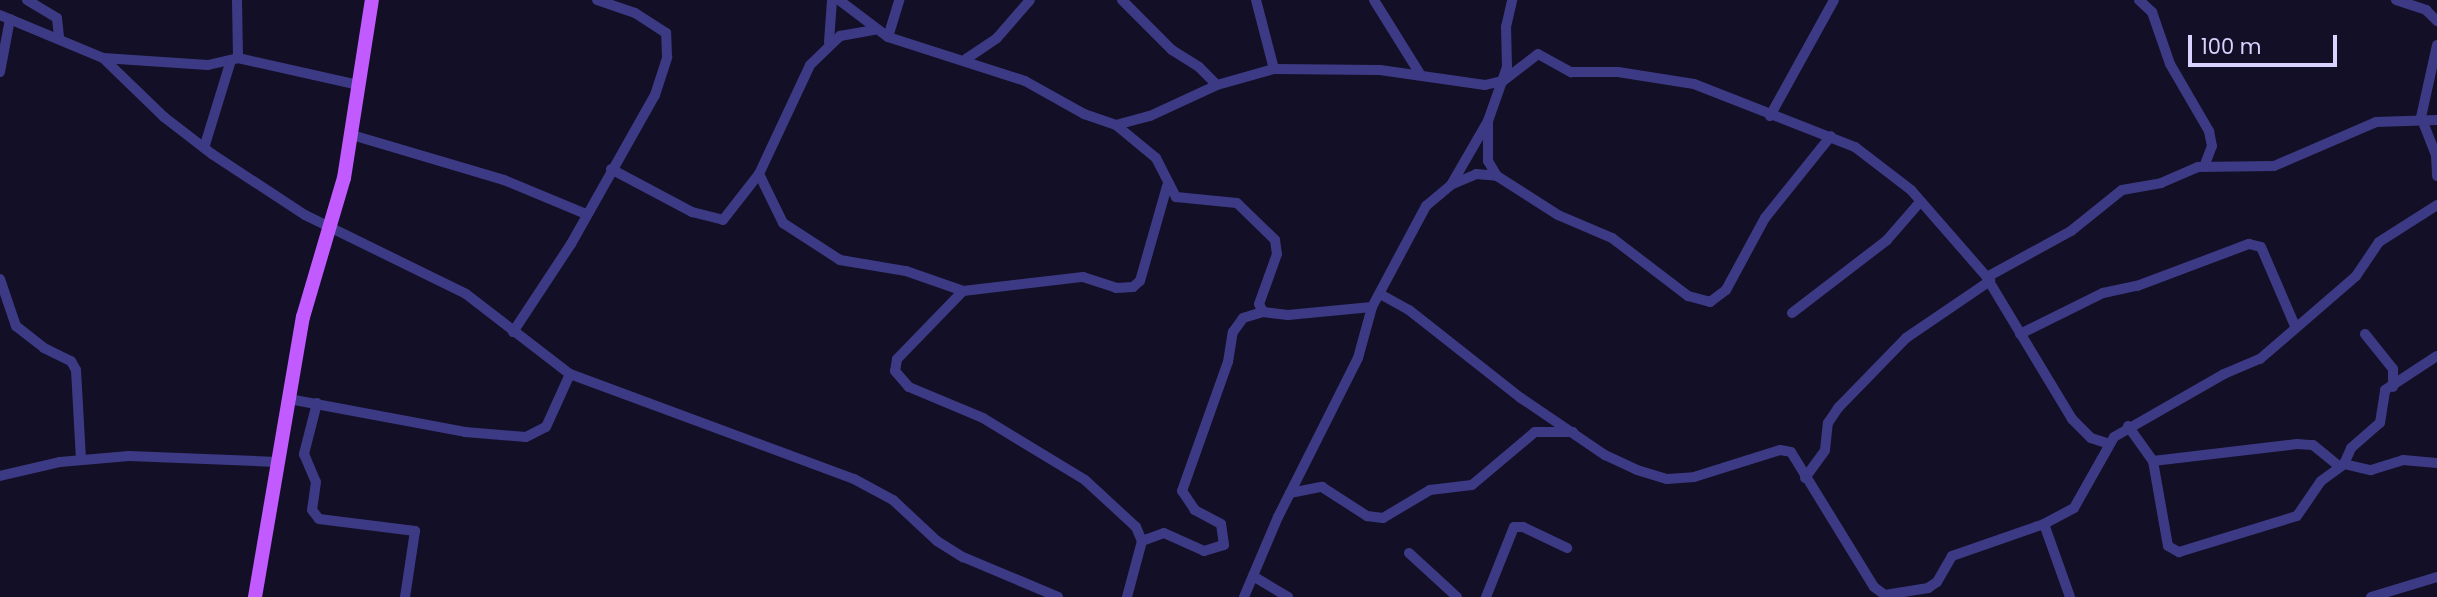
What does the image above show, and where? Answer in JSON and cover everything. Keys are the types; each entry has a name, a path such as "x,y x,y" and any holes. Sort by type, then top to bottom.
{"main road":[{"path":"255,597 276,462 306,306 352,135 372,0"}],"street":[{"path":"27,0 57,18 59,37"},
{"path":"204,148 234,59 237,0"},
{"path":"513,332 557,267 655,95 669,40 666,33 635,13 597,0"},
{"path":"828,42 832,0"},
{"path":"839,0 874,30 888,37 966,59 1025,80 1084,114 1116,125 1156,158 1167,186 1182,200 1237,203 1275,240 1277,254 1259,304 1262,313"},
{"path":"888,37 899,0"},
{"path":"966,59 997,38 1030,0"},
{"path":"1122,0 1172,50 1199,67 1217,85"},
{"path":"1256,0 1274,69"},
{"path":"1374,0 1420,74"},
{"path":"1451,185 1488,121 1503,81 1512,0"},
{"path":"1770,116 1833,0"},
{"path":"2139,0 2152,12 2170,64 2209,131 2212,146 2204,167"},
{"path":"2396,0 2426,10 2437,21"},
{"path":"0,72 5,17 59,37 103,58 164,117 204,148 329,227 439,278 569,374 854,479 893,500 937,541 963,558 1058,597"},
{"path":"611,169 692,212 723,220 759,174 798,82 828,42 850,33 874,30"},
{"path":"2437,45 2421,117 2436,155 2437,176"},
{"path":"1116,125 1161,112 1217,85 1274,69 1326,66 1420,74 1485,86 1503,81 1538,54 1571,72 1618,72 1694,84 1770,116 1830,136 1879,165 1920,202 1988,279 2080,429 2109,444"},
{"path":"103,58 208,65 234,59 359,85"},
{"path":"1805,478 1825,450 1828,423 1838,408 1906,338 1988,279 2071,231 2122,190 2161,183 2204,167 2274,166 2360,127 2421,117 2437,120"},
{"path":"1488,121 1488,161 1497,176 1558,215 1612,238 1688,296 1710,302 1726,290 1765,218 1830,136"},
{"path":"352,135 504,180 586,214"},
{"path":"759,174 783,223 840,260 906,271 963,292 1083,277 1116,288 1133,287 1139,281 1167,186"},
{"path":"1244,597 1290,493 1358,358 1372,307 1426,206 1451,185 1476,174 1497,176"},
{"path":"1792,313 1887,240 1920,202"},
{"path":"1380,294 1409,310 1480,368 1576,432 1605,455 1667,479 1694,477 1780,450 1791,452 1880,595 1928,587 1937,582 1952,556 2044,524 2074,508 2085,496 2109,444 2128,426 2260,359 2356,276 2379,242 2437,205"},
{"path":"2020,334 2103,293 2137,286 2249,244 2261,247 2295,326"},
{"path":"0,279 16,326 44,348 71,361 76,370 81,460"},
{"path":"963,292 897,359 898,376 926,397 983,418 1085,480 1136,527 1142,541 1127,597"},
{"path":"1142,541 1164,533 1204,551 1224,545 1222,524 1195,510 1182,491 1228,362 1233,332 1243,318 1262,313 1288,316 1372,307"},
{"path":"2365,334 2393,369 2393,387"},
{"path":"2128,426 2153,461 2168,546 2179,552 2297,516 2316,487 2341,465 2351,448 2380,423 2383,396 2437,356"},
{"path":"289,399 465,432 526,437 546,427 569,374"},
{"path":"317,403 304,454 316,482 312,510 319,519 415,531 405,597"},
{"path":"1290,493 1322,487 1367,516 1383,518 1430,490 1472,485 1535,432 1576,432"},
{"path":"2153,461 2297,444 2313,445 2341,465 2371,470 2415,458 2437,463"},
{"path":"0,476 81,460 129,456 276,462"},
{"path":"2044,524 2070,597"},
{"path":"1486,597 1514,527 1523,527 1567,548"},
{"path":"1409,554 1457,597"},
{"path":"1253,576 1288,597"},
{"path":"2371,597 2437,577"}]}
